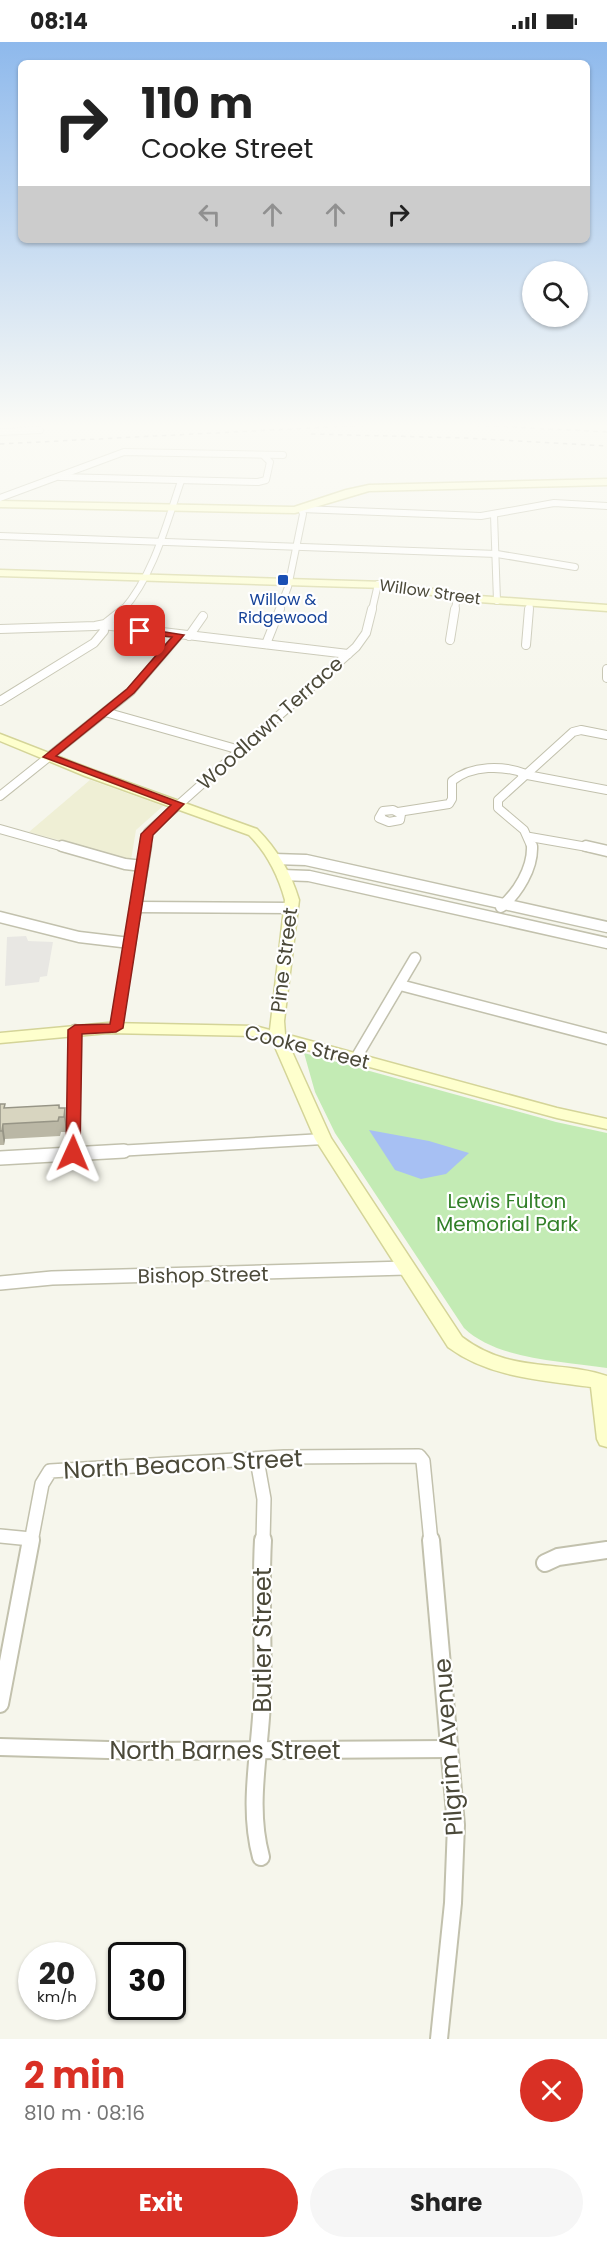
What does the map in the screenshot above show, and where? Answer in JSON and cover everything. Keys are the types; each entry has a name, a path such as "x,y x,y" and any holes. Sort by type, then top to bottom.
{"street":[{"path":"103,625 124,610 144,579 169,516"},
{"path":"266,644 289,582 300,516"},
{"path":"495,516 497,601"},
{"path":"0,536 497,554 575,567"},
{"name":"Willow Street","path":"0,573 144,579 378,584 407,586 497,601 607,608"},
{"name":"Woodlawn Terrace","path":"116,1028 148,832 348,654 366,633 378,584"},
{"path":"450,640 457,596"},
{"path":"526,645 530,603"},
{"path":"189,636 203,616"},
{"path":"0,701 94,643 104,631 103,625"},
{"path":"0,629 103,625 348,654"},
{"path":"0,796 134,688 179,635"},
{"path":"607,669 607,678"},
{"path":"105,712 240,750"},
{"path":"489,916 514,896 532,861 534,851 530,837 522,826 496,804 574,732 607,735"},
{"name":"Pine Street","path":"0,737 48,757 253,832 266,843 291,895 277,1021 278,1037 323,1139 451,1336 471,1354 496,1364 604,1382"},
{"path":"398,812 449,804 452,799 452,781 464,772 481,769 526,774 607,790"},
{"path":"0,829 124,864 143,866"},
{"path":"530,837 547,838 607,851"},
{"path":"274,859 306,860 607,927"},
{"path":"282,875 309,876 607,943"},
{"path":"136,907 291,908"},
{"path":"0,917 79,938 130,943"},
{"path":"356,1058 416,958"},
{"path":"399,985 607,1039"},
{"name":"Cooke Street","path":"0,1038 116,1028 247,1030 607,1124"},
{"path":"73,1153 75,1030"},
{"path":"0,1158 323,1139"},
{"name":"Bishop Street","path":"0,1283 52,1278 406,1268"},
{"path":"604,1382 607,1439"},
{"name":"North Beacon Street","path":"31,1539 42,1484 50,1471 68,1468 257,1460 419,1456"},
{"name":"Pilgrim Avenue","path":"419,1456 425,1476 456,1825 456,1868 449,1963 439,2039"},
{"name":"Butler Street","path":"257,1460 264,1484 266,1504 262,1562 261,1720 254,1827 261,1857"},
{"path":"0,1536 31,1539 0,1704"},
{"path":"545,1563 558,1557 607,1550"},
{"name":"North Barnes Street","path":"0,1747 111,1751 449,1749"}],"shaded area":[{"path":"90,780 163,806 136,830 131,860 29,832"},
{"path":"26,936 28,941 53,942 47,976 40,977 39,982 5,986 7,937"}],"green space":[{"name":"Lewis Fulton Memorial Park","path":"304,1053 556,1122 607,1133 607,1368 551,1361 512,1353 478,1339 464,1328 335,1133 315,1092"}],"water":[{"path":"369,1130 429,1141 469,1153 446,1174 421,1179 395,1170"}],"building":[{"path":"0,1104 5,1104 4,1108 59,1105 59,1108 65,1108 64,1117 59,1117 58,1121 3,1124 2,1131 0,1131"}],"place":[{"name":"Willow & Ridgewood","path":"283,580"}],"route":[{"path":"73,1153 75,1030 116,1028 147,834 179,804 48,757 130,691 179,635 140,631"}]}
